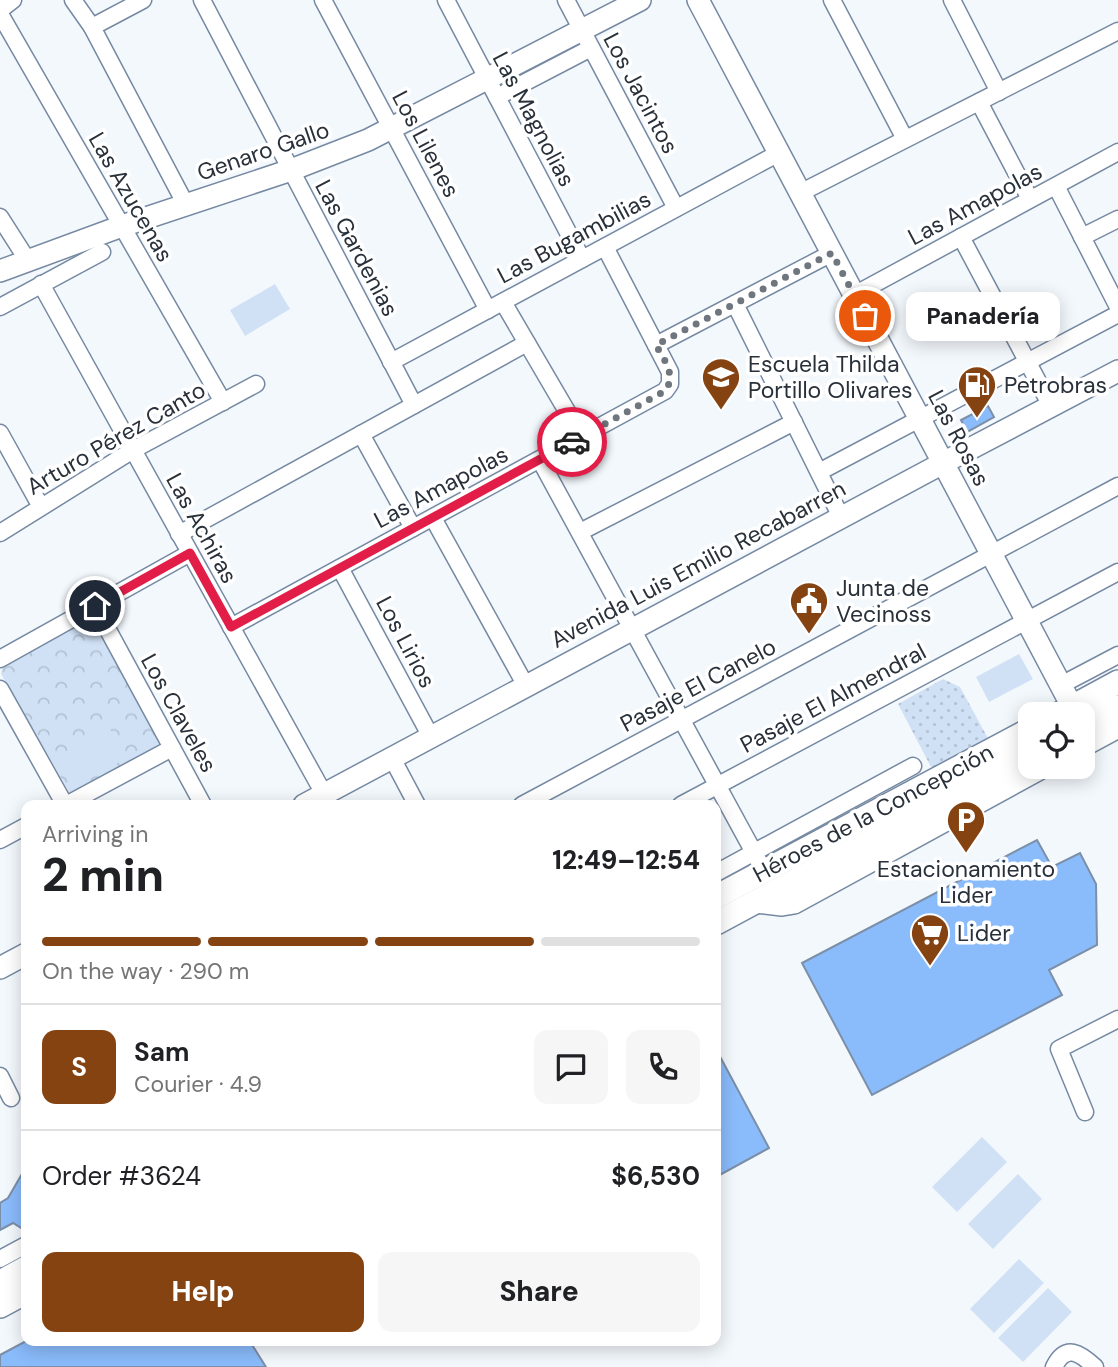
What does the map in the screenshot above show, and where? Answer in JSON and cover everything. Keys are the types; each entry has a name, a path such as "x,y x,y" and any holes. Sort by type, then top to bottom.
{"main road":[{"path":"1095,707 1118,682"},
{"path":"1095,717 1118,707"},
{"name":"Héroes de la Concepción","path":"721,893 759,862 1018,735"},
{"name":"Héroes de la Concepción","path":"721,920 1018,761"},
{"path":"0,1282 21,1271"},
{"path":"0,1306 21,1295"}],"street":[{"path":"0,12 13,0"},
{"path":"74,0 92,27 186,205"},
{"path":"92,27 144,0"},
{"name":"Las Gardenias","path":"202,0 414,405"},
{"name":"Los Lilenes","path":"323,0 488,310"},
{"name":"Las Magnolias","path":"446,0 582,259"},
{"name":"Los Jacintos","path":"566,0 676,208"},
{"name":"Genaro Gallo","path":"0,271 122,226 291,170 492,88 586,39 640,0"},
{"name":"Las Rosas","path":"698,0 1068,702"},
{"path":"832,0 905,139"},
{"path":"952,0 999,92"},
{"name":"Las Azucenas","path":"0,12 223,402"},
{"path":"800,193 1118,31"},
{"path":"979,102 1030,199"},
{"name":"Las Amapolas","path":"854,295 1118,152"},
{"name":"Las Bugambilias","path":"391,362 779,153"},
{"path":"1056,186 1118,307"},
{"path":"0,217 28,261"},
{"path":"1082,237 1118,219"},
{"path":"961,237 1051,406"},
{"path":"605,247 656,345 832,253"},
{"path":"0,307 103,252"},
{"name":"Las Achiras","path":"41,284 324,794"},
{"path":"503,302 582,437"},
{"path":"735,304 841,517"},
{"name":"Avenida Luis Emilio Recabarren","path":"819,472 1118,314"},
{"path":"179,534 527,343"},
{"name":"Las Amapolas","path":"231,627 662,394 670,384 670,372 656,345"},
{"name":"Avenida Luis Emilio Recabarren","path":"313,800 1118,371"},
{"name":"Arturo Pérez Canto","path":"0,533 132,450 256,384"},
{"path":"580,532 794,422"},
{"path":"0,433 41,507"},
{"path":"361,434 414,528"},
{"path":"540,460 759,862"},
{"name":"Pasaje El Canelo","path":"531,800 1118,486"},
{"path":"433,518 526,686"},
{"path":"0,659 190,553"},
{"name":"Los Lirios","path":"340,568 431,737"},
{"name":"Pasaje El Almendral","path":"690,800 1118,572"},
{"name":"Los Claveles","path":"95,606 200,800"},
{"path":"1060,685 1118,655"},
{"path":"0,689 63,800"},
{"path":"1095,726 1118,727"},
{"path":"75,800 172,748"},
{"path":"392,758 414,800"},
{"name":"Héroes de la Concepción","path":"721,872 759,862 913,766"},
{"name":"Héroes de la Concepción","path":"755,902 782,905 794,903 1021,779"},
{"path":"0,840 21,829"},
{"path":"0,968 21,957"},
{"path":"1085,1112 1059,1049 1118,1019"},
{"path":"0,1076 11,1098"},
{"path":"0,1259 21,1248"},
{"path":"1054,1367 1057,1361 1075,1352 1083,1355 1095,1367"}],"green space":[{"path":"275,284 290,309 245,336 230,310"},
{"path":"91,615 163,741 158,749 71,795 1,674 3,663"},
{"path":"1019,654 1033,679 989,702 976,677"},
{"path":"943,679 960,687 990,742 939,770 931,767 898,704"},
{"path":"110,729 127,758 75,786 59,757"},
{"path":"982,1137 1007,1162 957,1212 932,1187"},
{"path":"1018,1174 1042,1199 993,1249 968,1224"},
{"path":"1019,1259 1044,1283 994,1333 970,1309"},
{"path":"1048,1288 1072,1312 1023,1362 998,1338"}],"building":[{"name":"Petrobras","path":"988,406 994,417 967,432 961,420"},
{"name":"Lider","path":"1037,840 1052,867 1080,853 1096,884 1097,945 1049,970 1062,995 872,1095 802,963"},
{"path":"721,1058 769,1148 721,1174"},
{"path":"21,1176 21,1228 13,1223 0,1230 0,1203 8,1198"},
{"path":"21,1344 21,1346 253,1346 266,1367 0,1367 0,1355"}],"way so far":[{"path":"572,442 665,391 671,376 656,345 832,253 865,316"}],"place":[{"name":"Panadería","path":"865,316"},
{"name":"Escuela Thilda Portillo Olivares","path":"721,411"},
{"name":"Petrobras","path":"977,419"},
{"name":"Junta de Vecinoss","path":"809,635"},
{"name":"Estacionamiento Lider","path":"966,854"},
{"name":"Lider","path":"930,967"}],"route":[{"path":"95,606 190,553 231,627 572,442"}]}
